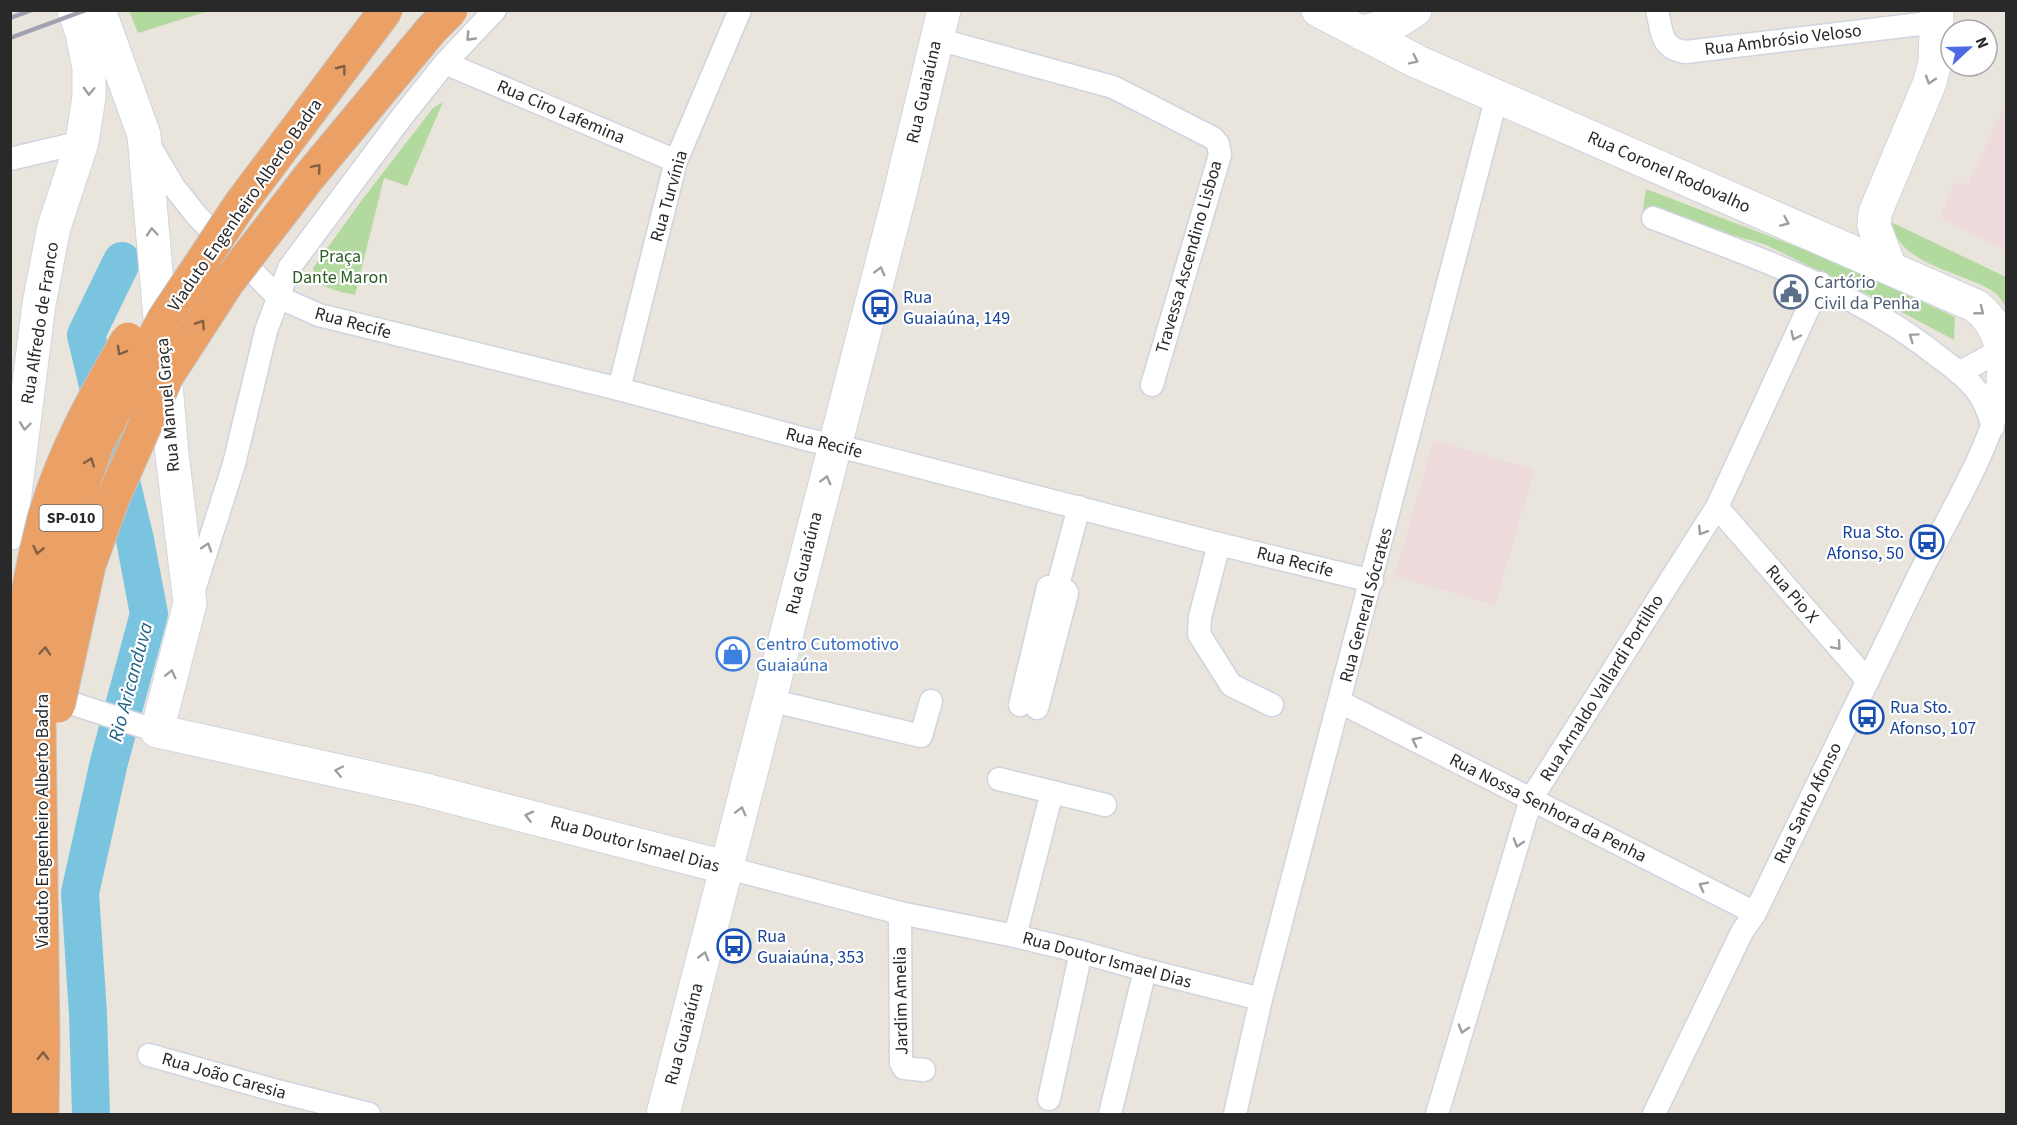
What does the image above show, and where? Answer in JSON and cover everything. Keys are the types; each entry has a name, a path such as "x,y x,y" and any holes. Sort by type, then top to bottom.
{"highway":[{"name":"Viaduto Engenheiro Alberto Badra","path":"18,1114 20,1031 11,814 14,698 25,605 45,517 73,441 102,383 145,310 195,232 358,10"},
{"name":"Viaduto Engenheiro Alberto Badra","path":"42,1114 39,720 47,629 56,571 75,506 98,442 164,319 235,213 386,10"},
{"path":"41,793 89,565 112,498 167,376 228,282 289,203 431,30 451,10"}],"street":[{"name":"Rua Alfredo de Franco","path":"10,533 20,386 54,227 82,142 89,97 89,68 82,33 74,10"},
{"name":"Rua Manuel Graça","path":"99,10 144,135 172,454 189,603 153,730"},
{"path":"189,603 234,464 256,365 289,268 374,153 445,63 495,10"},
{"name":"Rua Turvínia","path":"620,389 676,161 740,10"},
{"name":"Rua Coronel Rodovalho","path":"1318,10 1418,62 1976,306 1986,314 2004,348 2005,379 2002,413"},
{"path":"1361,33 1393,24 1415,10"},
{"name":"Rua Ambrósio Veloso","path":"1657,10 1665,41 1669,47 1686,52 1937,16"},
{"path":"1890,268 1874,226 1875,213 1930,82 1935,62 1937,16"},
{"name":"Travessa Ascendino Lisboa","path":"940,25 1113,87 1214,138 1218,144 1220,155 1152,385"},
{"name":"Rua Guaiaúna","path":"663,1114 899,197 940,25"},
{"name":"Rua Ciro Lafemina","path":"445,63 676,161"},
{"name":"Rua General Sócrates","path":"1235,1114 1261,999 1497,96"},
{"path":"144,135 174,187 197,216 278,297"},
{"path":"10,159 82,142"},
{"path":"1653,218 1820,283 1879,315 1917,340 1959,373 1981,397 1988,412 2002,413"},
{"name":"Rua Arnaldo Vallardi Portilho","path":"1437,1114 1531,799 1717,507 1820,283"},
{"name":"Rua Recife","path":"278,297 319,315 620,389 835,446 1372,581"},
{"path":"1959,373 2004,348"},
{"name":"Rua Santo Afonso","path":"1654,1114 1743,932 1755,913 1934,545 2002,413"},
{"path":"1028,706 1067,593 1057,589 1079,507"},
{"name":"Rua Pio X","path":"1717,507 1868,681"},
{"path":"1219,544 1200,618 1199,634 1231,685 1272,705"},
{"name":"Rua Doutor Ismael Dias","path":"10,682 153,730 421,789 900,913 1015,936 1261,999"},
{"path":"769,700 921,736 931,700"},
{"name":"Rua Nossa Senhora da Penha","path":"1340,702 1755,913"},
{"path":"999,779 1105,805"},
{"path":"1015,936 1052,792"},
{"name":"Jardim Amelia","path":"900,913 901,1063 904,1068 924,1070"},
{"path":"1049,1099 1081,952"},
{"path":"1110,1114 1145,970"},
{"name":"Rua João Caresia","path":"149,1055 369,1114"}],"shaded area":[{"path":"2006,103 2006,251 1940,217 1955,183 1968,184"},
{"path":"1434,440 1534,470 1495,605 1395,576"}],"green space":[{"path":"129,11 208,11 138,33"},
{"name":"Praça Dante Maron","path":"443,102 407,186 384,178 355,295 328,288 317,280 313,268 433,108"},
{"path":"1646,189 1834,261 1955,317 1954,340 1883,302 1764,244 1643,210"},
{"path":"1891,222 2006,277 2006,307 1994,292 1934,266 1906,249 1896,237"}],"waterway":[{"name":"Rio Aricanduva","path":"91,1114 88,1014 80,893 109,762 149,614 135,540 86,335 122,261"}],"railway":[{"path":"10,18 32,10"},
{"path":"10,38 86,10"}],"place":[{"name":"Cartório Civil da Penha","path":"1791,292"},
{"name":"Rua Guaiaúna, 149","path":"880,307"},
{"name":"Rua Sto. Afonso, 50","path":"1927,542"},
{"name":"Centro Cutomotivo Guaiaúna","path":"733,654"},
{"name":"Rua Sto. Afonso, 107","path":"1867,717"},
{"name":"Rua Guaiaúna, 353","path":"734,946"}]}
